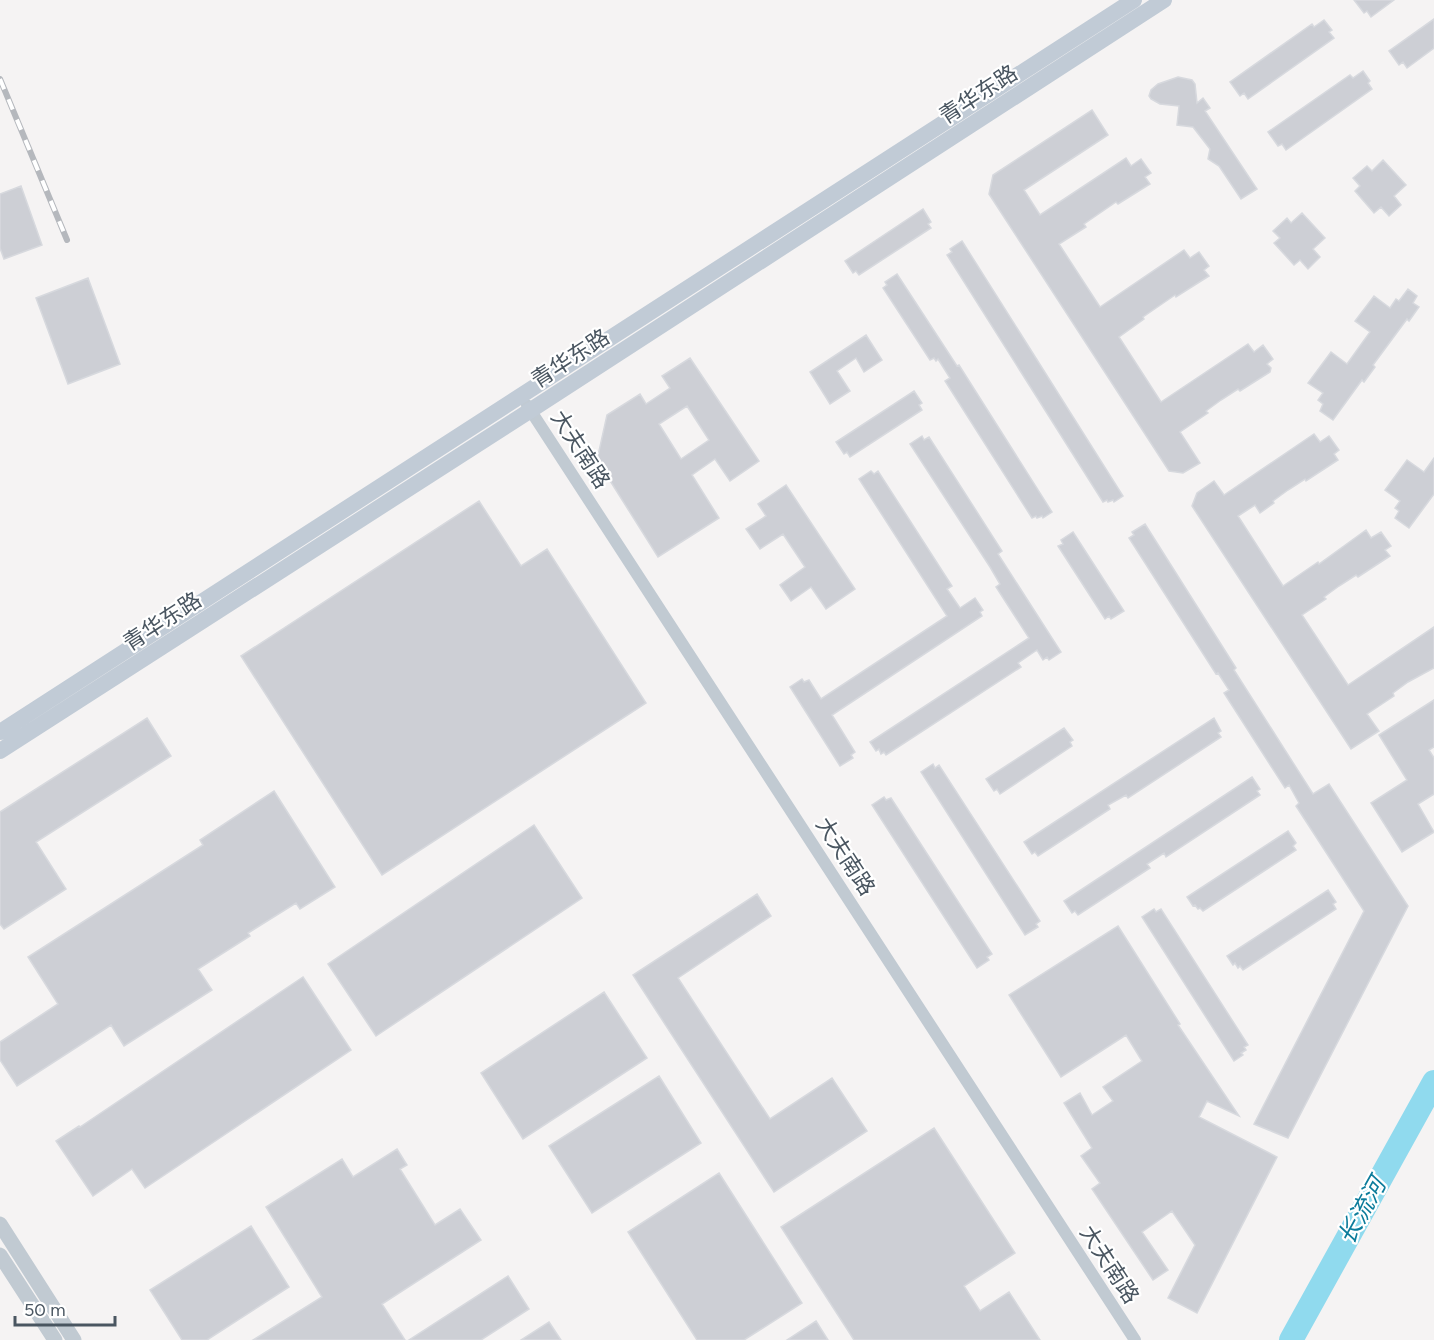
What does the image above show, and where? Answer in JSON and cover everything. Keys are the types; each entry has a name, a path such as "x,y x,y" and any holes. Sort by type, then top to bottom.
{"main road":[{"name":"青华东路","path":"0,732 1134,0"},
{"name":"青华东路","path":"0,751 1164,0"}],"street":[{"name":"大夫南路","path":"521,396 1134,1340"},
{"path":"0,1224 74,1340"},
{"path":"0,1254 55,1340"}],"building":[{"path":"1354,0 1394,0 1371,17 1367,11 1364,13"},
{"path":"1434,19 1434,48 1407,68 1403,62 1399,65 1389,51"},
{"path":"1324,20 1332,30 1329,32 1334,38 1248,99 1244,93 1240,96 1230,82 1312,24 1314,27"},
{"path":"1363,71 1372,89 1286,150 1282,144 1278,146 1268,132 1350,75 1353,78"},
{"path":"1178,77 1192,80 1195,84 1197,103 1203,98 1210,108 1205,111 1257,189 1241,199 1219,166 1208,159 1210,149 1193,127 1177,125 1179,106 1160,104 1149,96 1151,90 1158,84"},
{"path":"1092,110 1108,135 1024,190 1040,215 1126,158 1131,166 1141,159 1151,173 1145,177 1150,184 1118,204 1116,202 1084,224 1086,227 1059,244 1100,307 1184,250 1190,258 1199,252 1209,266 1204,270 1209,276 1176,297 1175,295 1119,337 1161,402 1248,344 1254,352 1263,345 1273,359 1267,364 1271,368 1270,372 1221,400 1206,411 1208,413 1180,432 1200,463 1183,473 1169,471 989,194 993,175"},
{"path":"1383,160 1406,185 1394,196 1401,205 1389,216 1381,207 1374,213 1355,191 1360,186 1353,178 1367,166 1372,171"},
{"path":"21,186 42,245 4,259 0,248 0,194"},
{"path":"923,209 931,222 928,224 931,228 859,275 856,271 853,273 845,261"},
{"path":"1302,213 1325,238 1313,249 1320,257 1308,269 1300,260 1294,265 1274,243 1280,238 1273,231 1287,218 1291,223"},
{"path":"962,241 1123,496 1114,502 1107,500 1103,502 947,255 952,252 950,249"},
{"path":"897,274 957,366 959,365 1052,512 1043,518 1036,516 1032,518 945,381 950,378 938,359 930,360 883,288 887,285 885,282"},
{"path":"88,278 120,364 68,384 36,298"},
{"path":"1408,289 1417,296 1413,303 1419,307 1409,321 1407,319 1373,365 1375,367 1364,382 1362,380 1333,420 1320,411 1323,404 1318,400 1323,393 1308,383 1331,352 1347,364 1370,332 1355,321 1374,296 1390,308 1396,299 1399,301"},
{"path":"866,335 882,360 864,372 856,358 837,371 850,391 830,404 810,372"},
{"path":"690,358 759,461 730,481 715,459 692,475 719,518 658,557 597,460 607,415 640,394 646,404 670,388 662,376","holes":["687,406 709,440 681,459 659,424"]},
{"path":"914,391 922,403 919,405 922,410 850,457 847,452 844,454 836,442"},
{"path":"1314,434 1320,442 1329,436 1339,450 1334,454 1338,460 1288,490 1260,513 1255,505 1238,516 1283,586 1318,562 1319,564 1366,530 1371,538 1381,532 1391,546 1385,550 1390,556 1358,577 1356,575 1339,586 1324,597 1326,599 1302,615 1348,685 1434,627 1434,668 1408,682 1393,693 1394,696 1367,714 1379,731 1351,749 1192,506 1197,493 1214,481 1224,495"},
{"path":"922,436 924,440 929,437 1002,551 998,554 1061,652 1049,660 1047,657 1043,660 1037,650 1018,663 1021,667 886,755 884,752 881,754 879,749 876,751 870,742 1029,638 996,587 1000,584 990,567 910,444"},
{"path":"1434,458 1434,494 1409,528 1395,518 1399,511 1395,508 1400,501 1385,490 1407,460 1424,472"},
{"path":"871,471 874,474 878,471 952,586 947,589 960,608 975,598 983,610 980,612 982,616 832,715 855,752 851,755 853,758 840,766 790,687 802,679 804,682 809,680 821,699 947,616 859,479"},
{"path":"786,485 855,589 826,609 811,587 791,601 780,585 805,567 783,534 760,549 746,529 766,516 758,504"},
{"path":"479,501 521,566 547,549 646,703 382,875 241,656"},
{"path":"1145,524 1313,794 1329,784 1408,906 1288,1138 1254,1124 1364,911 1296,806 1299,803 1289,785 1285,788 1224,693 1229,690 1218,673 1216,674 1129,538 1134,535 1132,532"},
{"path":"1073,532 1124,611 1111,619 1109,616 1105,619 1058,546 1063,544 1061,540"},
{"path":"1434,700 1434,747 1429,750 1434,758 1434,794 1418,804 1434,832 1402,852 1371,803 1407,780 1379,735"},
{"path":"147,718 171,756 36,842 66,889 4,929 0,924 0,812"},
{"path":"1214,718 1221,731 1218,733 1221,737 1128,798 1126,795 1108,805 1110,809 1038,856 1035,852 1032,854 1024,842"},
{"path":"1064,728 1073,740 1070,742 1072,746 1000,794 997,789 994,791 986,779"},
{"path":"933,764 935,768 939,765 1040,921 1036,924 1038,927 1025,935 921,772"},
{"path":"1252,777 1260,789 1257,791 1260,795 1166,857 1164,853 1147,864 1150,868 1078,915 1075,911 1072,913 1064,901"},
{"path":"274,791 335,887 300,909 296,903 248,933 250,936 198,969 212,990 124,1046 111,1025 17,1086 0,1060 0,1042 58,1004 28,957 203,845 200,840"},
{"path":"884,797 886,800 891,798 992,954 987,957 989,960 977,968 872,805"},
{"path":"534,825 582,898 376,1036 328,964"},
{"path":"1288,831 1296,843 1293,846 1296,850 1203,911 1193,906 1187,897"},
{"path":"1328,890 1336,902 1333,904 1336,909 1243,970 1235,963 1233,965 1227,956"},
{"path":"757,894 771,916 678,978 770,1119 832,1078 867,1131 774,1192 633,975"},
{"path":"1154,909 1156,912 1161,909 1248,1045 1241,1053 1243,1055 1234,1061 1142,917"},
{"path":"1118,926 1180,1024 1178,1025 1239,1116 1207,1101 1199,1117 1277,1157 1197,1313 1168,1298 1195,1245 1172,1211 1142,1232 1168,1270 1153,1280 1092,1189 1100,1183 1081,1156 1092,1148 1064,1103 1080,1093 1092,1115 1113,1101 1103,1087 1142,1061 1126,1035 1061,1077 1009,995"},
{"path":"303,977 351,1050 145,1188 132,1169 93,1196 56,1141"},
{"path":"604,992 647,1058 523,1139 481,1073"},
{"path":"659,1076 701,1143 592,1213 549,1146"},
{"path":"934,1128 1015,1253 964,1286 980,1311 1009,1292 1040,1340 854,1340 781,1227"},
{"path":"397,1149 407,1165 400,1169 435,1225 460,1209 481,1240 382,1304 405,1340 253,1340 322,1297 266,1207 342,1159 353,1177"},
{"path":"719,1173 802,1303 744,1340 697,1340 628,1232"},
{"path":"251,1226 289,1287 207,1340 182,1340 150,1290"},
{"path":"508,1276 529,1309 481,1340 409,1340"},
{"path":"816,1321 828,1340 787,1340"},
{"path":"549,1322 561,1340 521,1340"}],"waterway":[{"name":"长流河","path":"1291,1340 1434,1082"}],"railway":[{"path":"0,79 67,240"}]}
